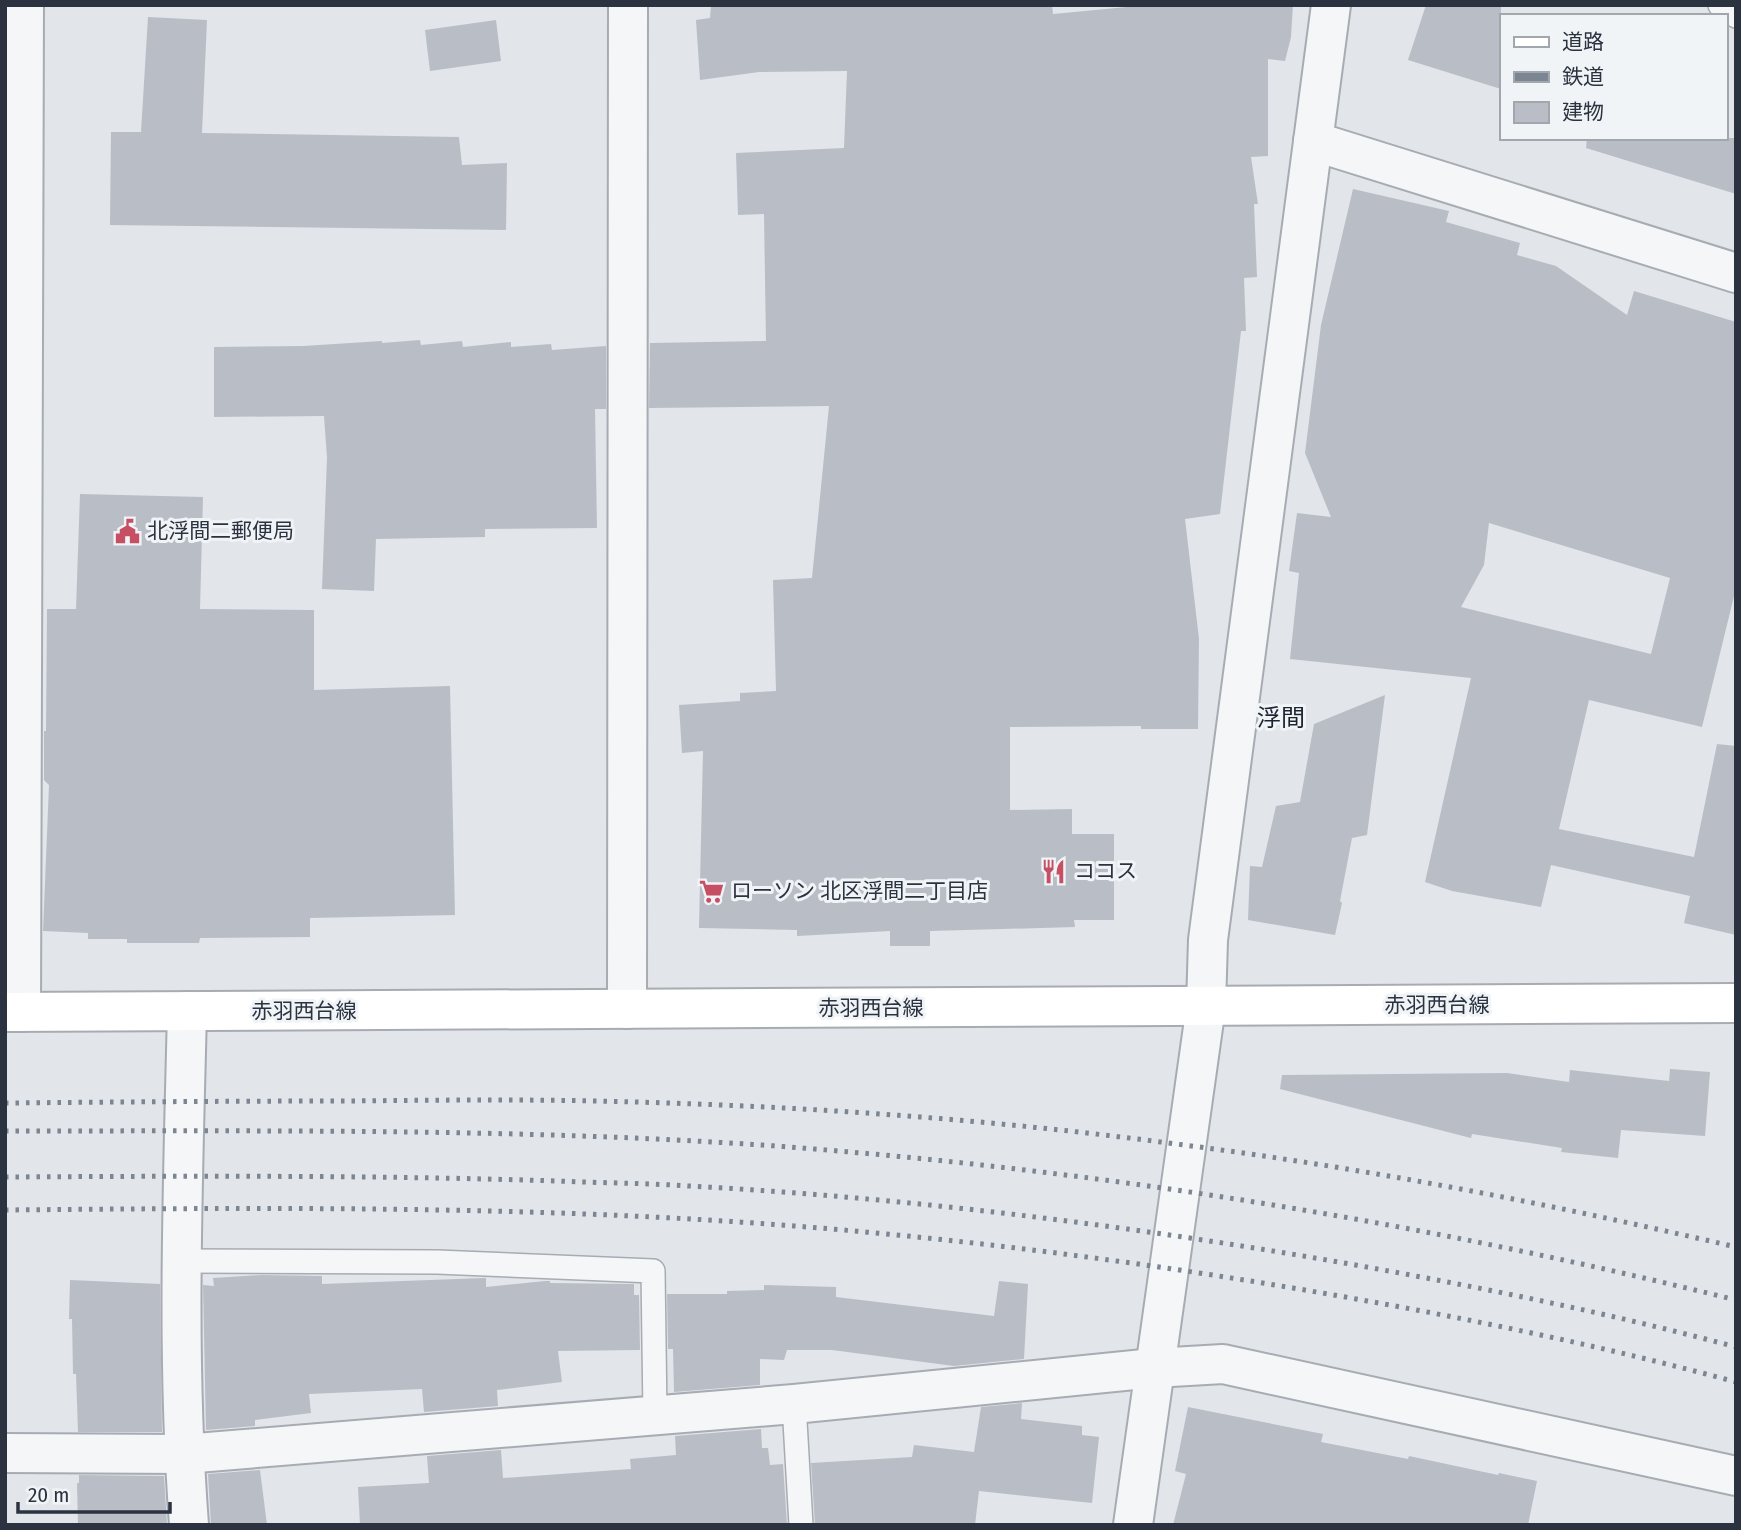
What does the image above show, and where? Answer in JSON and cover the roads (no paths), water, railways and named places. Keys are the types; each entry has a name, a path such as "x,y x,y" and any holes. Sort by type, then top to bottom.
{"main road":[{"name":"赤羽西台線","path":"13,1012 1736,1003"}],"street":[{"path":"13,1012 24,5"},
{"path":"627,1009 628,5"},
{"path":"1133,1525 1206,1006 1208,940 1331,5"},
{"path":"1314,141 1736,273"},
{"path":"187,1012 182,1261 184,1454 189,1525"},
{"path":"5,1453 184,1454 794,1404 1154,1368 1223,1364 1736,1476"}],"lane":[{"path":"1720,5 1736,16"},
{"path":"182,1261 437,1262 653,1271 655,1415"},
{"path":"794,1404 801,1525"}],"railway":[{"path":"5,1103 599,1101 771,1107 974,1121 1317,1164 1527,1202 1736,1247"},
{"path":"5,1131 487,1133 680,1140 897,1156 1139,1185 1379,1223 1499,1246 1736,1300"},
{"path":"5,1177 212,1176 558,1181 772,1191 938,1206 1186,1237 1350,1264 1544,1301 1736,1347"},
{"path":"5,1210 255,1208 505,1211 672,1218 908,1236 1221,1276 1354,1299 1573,1342 1736,1382"}],"place":[{"name":"北浮間二郵便局","path":"127,531"},
{"name":"ココス","path":"1054,871"},
{"name":"ローソン 北区浮間二丁目店","path":"711,891"}],"district":[{"name":"浮間","path":"1281,718"}]}
